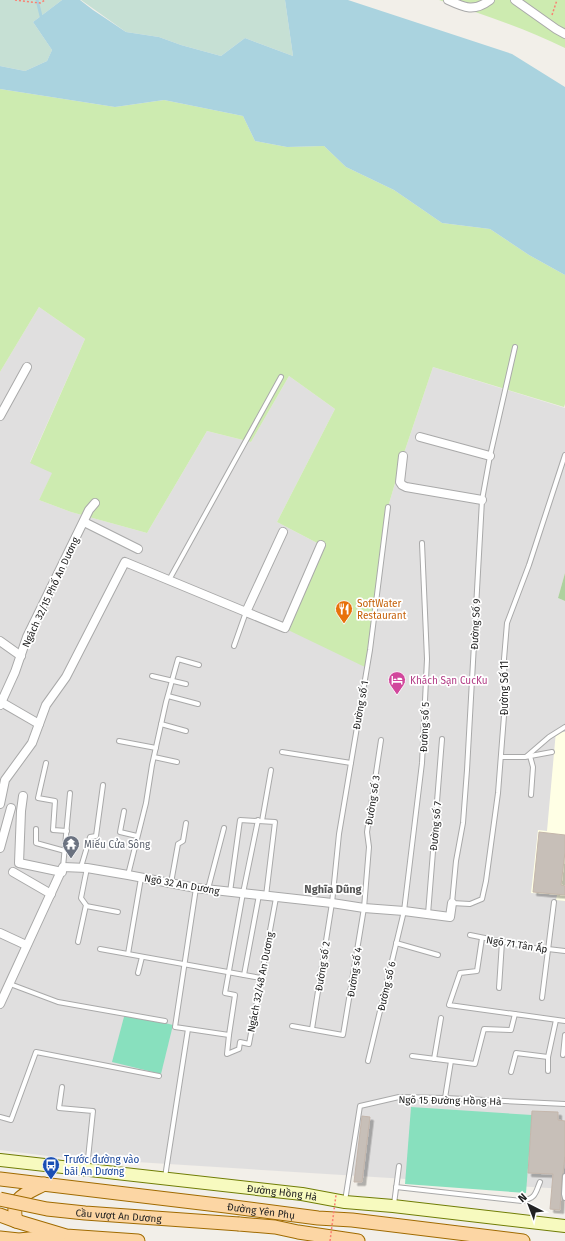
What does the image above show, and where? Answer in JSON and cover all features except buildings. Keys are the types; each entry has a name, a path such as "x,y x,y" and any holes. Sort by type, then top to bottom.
{"main road":[{"name":"Đường Yên Phụ","path":"0,1179 318,1218 352,1220 523,1241"},
{"path":"16,1221 14,1212 15,1205 18,1200 44,1184"},
{"name":"Cầu vượt An Dương","path":"0,1198 42,1208 86,1213 239,1224"},
{"path":"0,1215 66,1236"},
{"path":"275,1226 318,1218"},
{"name":"Đường Yên Phụ","path":"239,1224 275,1226 298,1232 358,1241"},
{"path":"0,1238 21,1240 66,1236 138,1241"}],"street":[{"path":"448,0 473,8 479,7 490,0"},
{"path":"515,0 565,34"},
{"path":"0,416 27,367"},
{"path":"420,437 490,456"},
{"path":"403,456 400,482 402,485 406,487 482,500"},
{"name":"Ngách 32/15 Phố An Dương","path":"1,704 15,672 27,637 90,510 95,503"},
{"path":"84,522 138,549"},
{"path":"246,612 284,532"},
{"path":"23,796 21,811 0,804 5,780 32,743 46,705 66,677 125,562 285,628 321,545"},
{"path":"0,641 21,656"},
{"path":"1,704 39,724"},
{"path":"0,848 11,808"},
{"name":"Ngõ 32 An Dương","path":"21,811 19,862 28,865 63,869 84,868 208,890 450,917 452,903"},
{"path":"0,1004 26,945 63,869"},
{"path":"13,872 51,894"},
{"path":"0,933 26,945"},
{"name":"Đường Hồng Hà","path":"0,1160 341,1198 393,1206 565,1226"}],"lane":[{"name":"Đường Số 9","path":"452,903 456,861 463,823 467,770 482,500 490,456 515,346"},
{"path":"169,580 281,377"},
{"name":"Đường Số 11","path":"452,903 470,904 482,899 495,815 501,757 505,703 504,659 507,623 530,565 565,455"},
{"name":"Đường số 1","path":"332,903 339,834 370,650 388,507"},
{"name":"Đường số 5","path":"404,911 422,763 426,659 422,543"},
{"path":"234,646 246,612"},
{"path":"128,875 146,803 161,724 178,659 199,665"},
{"path":"152,676 186,684"},
{"path":"168,696 198,704"},
{"path":"161,724 186,731"},
{"path":"528,757 549,737 565,727"},
{"name":"Đường số 7","path":"428,914 442,739"},
{"name":"Đường số 3","path":"364,908 369,847 367,832 381,740"},
{"path":"119,741 156,748"},
{"path":"282,752 351,762"},
{"path":"501,757 528,757 552,752"},
{"path":"154,757 177,762"},
{"path":"528,757 533,767 531,795"},
{"path":"46,763 38,798 56,801 52,830 67,831"},
{"path":"196,888 175,1027 229,1035 235,995 226,994 229,972 243,893 270,770"},
{"path":"78,942 86,906 81,898 84,868 90,837 96,836 103,785"},
{"path":"63,869 70,793"},
{"path":"124,811 120,832 137,836"},
{"path":"230,892 240,820 275,822 262,896 244,975"},
{"path":"171,883 178,844 183,841 186,823"},
{"path":"208,890 224,828"},
{"path":"36,829 36,843 65,851"},
{"path":"128,954 141,877"},
{"name":"Ngách 32/48 An Dương","path":"229,1035 227,1054 239,1049 240,1042 249,1044 276,898"},
{"path":"542,998 554,902"},
{"name":"Đường số 2","path":"312,1030 332,903"},
{"path":"86,906 118,912"},
{"name":"Đường số 4","path":"312,1030 343,1035 364,908"},
{"name":"Đường số 6","path":"368,1061 404,911"},
{"name":"Ngõ 71 Tân Ấp","path":"470,935 534,948 548,948 565,951"},
{"path":"482,938 476,971 460,973 449,1005 565,1021"},
{"path":"499,988 502,942"},
{"path":"396,943 438,955"},
{"path":"100,949 261,978"},
{"path":"138,973 142,957"},
{"path":"10,984 58,1002 165,1021"},
{"path":"412,1056 475,1064 484,1028 511,1030 515,1014"},
{"path":"434,1059 441,1018"},
{"path":"548,1071 548,1057 556,1020"},
{"path":"292,1026 312,1030"},
{"path":"165,1179 188,1029"},
{"path":"563,1055 565,1035"},
{"path":"0,1117 11,1120 36,1052 159,1076"},
{"path":"511,1072 516,1053 548,1057"},
{"path":"445,1098 451,1061"},
{"path":"62,1087 59,1108 93,1112 87,1170"},
{"name":"Ngõ 15 Đường Hồng Hà","path":"341,1198 360,1106 399,1097 565,1104"},
{"path":"393,1206 399,1166"},
{"path":"565,1176 565,1198"},
{"path":"396,1187 522,1201 531,1199 535,1195 540,1182"}],"path":[{"path":"15,0 40,3 45,0"},
{"path":"549,24 557,0"},
{"path":"330,1241 341,1198"}],"shaded area":[{"path":"0,0 62,0 33,22 52,50 47,61 25,71 0,66"},
{"path":"81,0 285,0 293,56 245,38 221,56 181,45 159,37 126,32"},
{"path":"39,307 85,339 30,462 53,472 39,500 71,512 147,533 207,431 251,442 289,376 335,409 277,522 321,545 388,507 403,456 433,367 565,408 565,573 558,598 565,601 565,1189 56,1157 0,1150 0,372"},
{"path":"556,731 565,732 565,901 556,900 557,895 531,893 538,830 547,831"}],"green space":[{"path":"439,0 565,0 565,48 519,28"},
{"path":"0,89 115,107 164,100 243,116 255,141 287,147 324,146 346,167 394,190 442,223 490,229 529,255 565,275 564,407 433,367 403,456 388,507 367,668 288,630 321,545 277,522 335,409 289,376 251,442 207,431 147,533 71,512 39,500 52,473 30,463 85,339 39,307 0,372"},
{"path":"565,573 565,601 558,598"},
{"path":"125,1013 173,1025 161,1074 112,1062"},
{"path":"411,1107 532,1115 526,1193 405,1184"}],"water":[{"path":"62,0 80,0 126,32 159,37 181,45 221,56 245,38 293,56 285,0 348,0 512,54 565,87 565,275 529,255 490,229 442,223 394,190 346,167 324,146 287,147 255,141 243,116 164,100 115,107 0,89 0,66 25,71 47,61 52,50 33,22"}],"waterway":[{"path":"37,0 41,16 44,18"}],"place":[{"name":"SoftWater Restaurant","path":"344,624"},
{"name":"Khách Sạn CucKu","path":"397,695"},
{"name":"Miếu Cửa Sông","path":"71,859"},
{"name":"Trước đường vào bãi An Dương","path":"51,1180"}],"district":[{"name":"Nghĩa Dũng","path":"333,889"}]}
